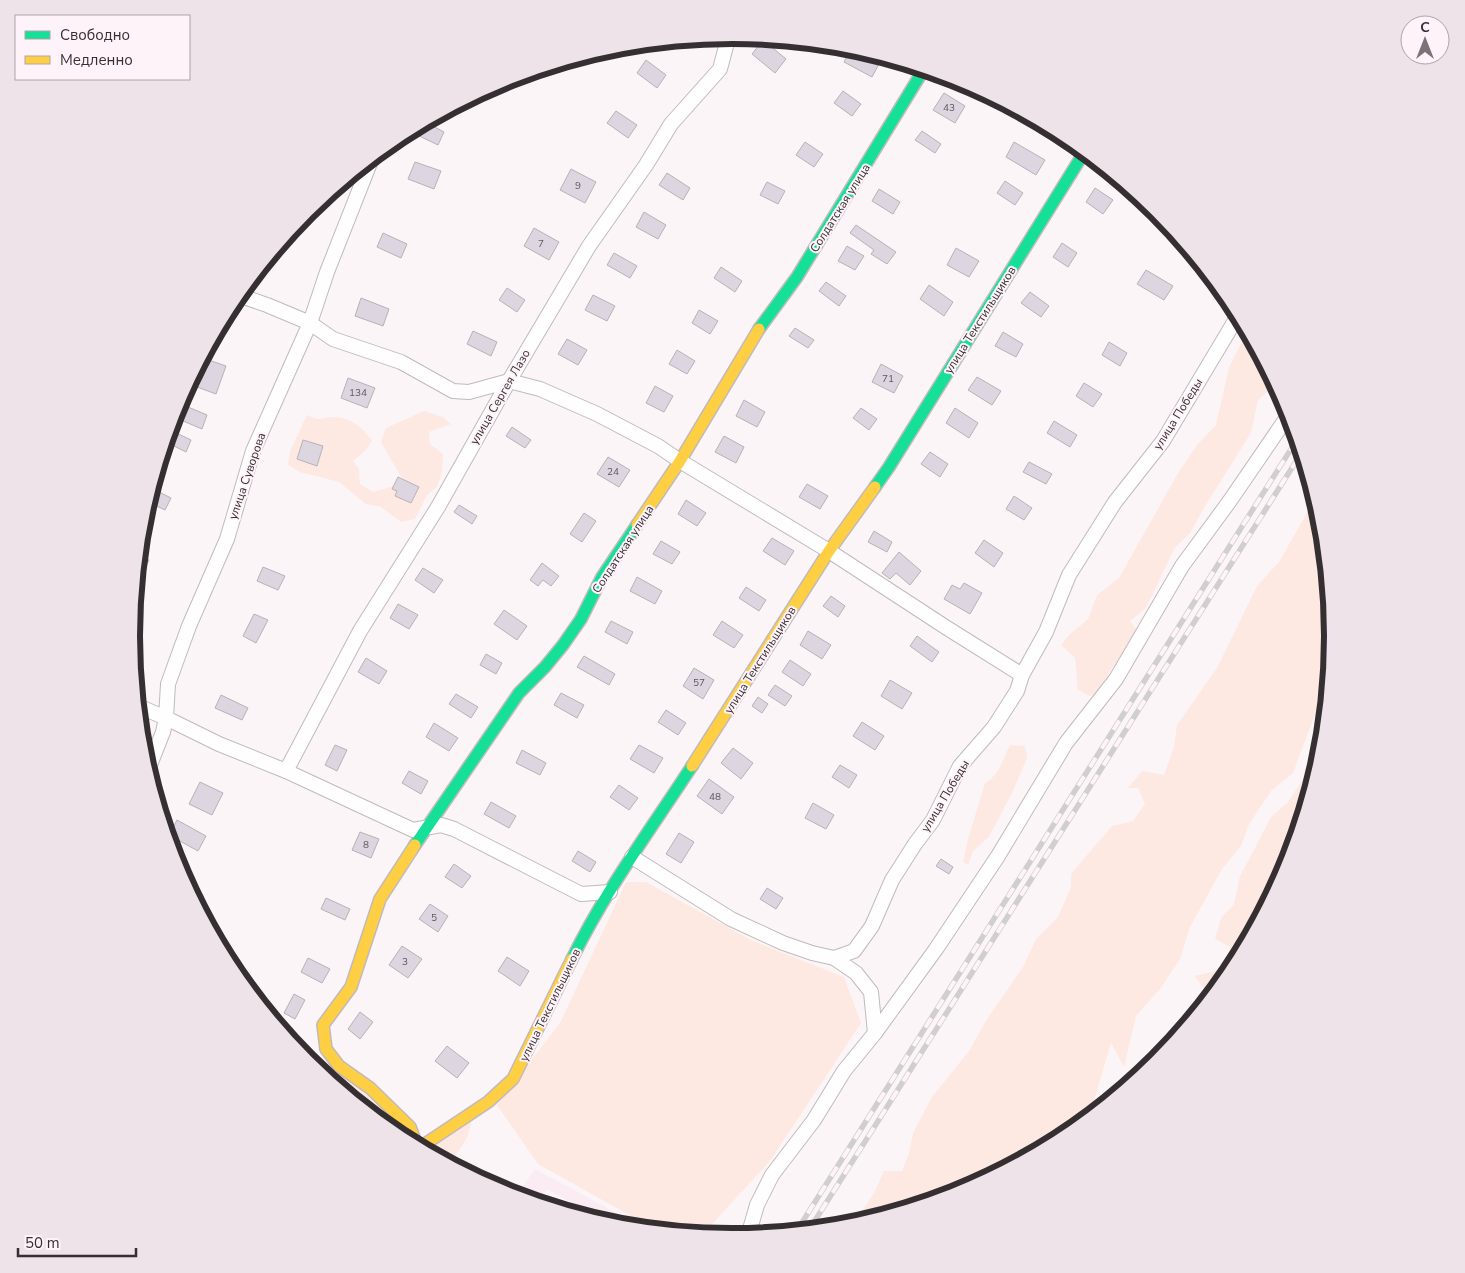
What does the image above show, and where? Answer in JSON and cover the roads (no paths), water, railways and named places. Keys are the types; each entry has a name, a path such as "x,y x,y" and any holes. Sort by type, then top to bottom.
{"street":[{"name":"улица Сергея Лазо","path":"286,771 360,631 438,507 589,246 646,165 671,124 720,69 727,44"},
{"name":"Солдатская улица","path":"413,1136 410,1127 370,1088 339,1066 326,1049 323,1025 351,987 380,899 519,694 545,667 581,619 602,578 680,461 758,330 797,278 921,74"},
{"name":"улица Текстильщиков","path":"425,1143 488,1102 513,1079 584,937 610,892 829,551 889,467 1081,157"},
{"name":"улица Суворова","path":"153,758 163,732 166,718 168,684 189,626 227,539 254,451 310,323 327,272 367,170"},
{"path":"246,298 310,323 333,339 401,362 453,391 469,392 509,382 540,389 597,414 658,446 829,551 1022,675"},
{"name":"улица Победы","path":"834,958 854,951 872,926 892,880 932,820 960,766 994,727 1017,691 1022,675 1046,632 1069,575 1115,502 1163,441 1234,322"},
{"path":"749,1229 757,1205 772,1175 814,1120 844,1071 875,1033 936,949 993,863 1066,743 1116,679 1182,566 1284,421"},
{"path":"144,709 219,744 286,771 413,830 441,825 454,829 581,894 610,892"},
{"path":"632,857 731,919 790,945 834,958 856,973 871,992 875,1033"}],"railway":[{"path":"800,1225 1294,445"},
{"path":"813,1224 1298,459"}]}
